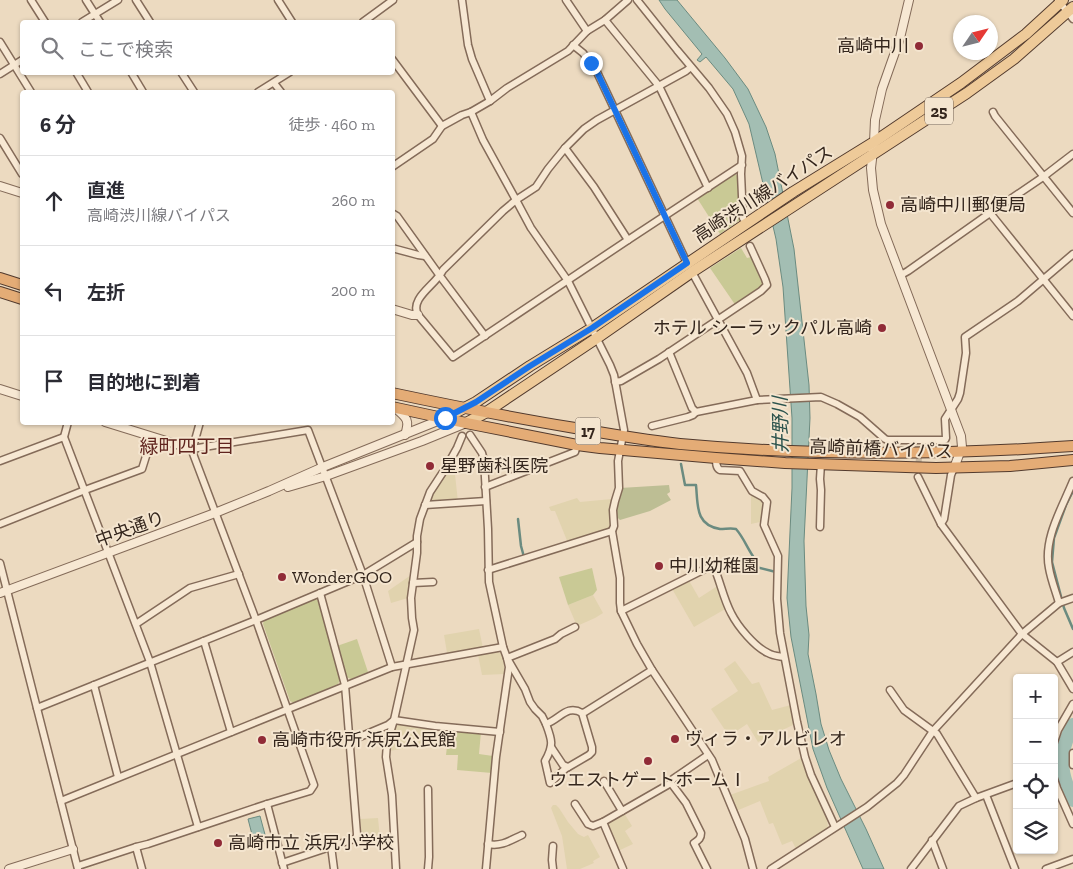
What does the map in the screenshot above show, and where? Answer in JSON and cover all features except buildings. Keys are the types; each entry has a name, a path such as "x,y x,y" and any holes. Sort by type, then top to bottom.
{"highway":[{"path":"0,278 20,284"},
{"path":"0,292 20,299"},
{"name":"高崎前橋バイパス","path":"395,394 484,413 623,437 679,444 818,452 961,452 1073,446"},
{"name":"高崎前橋バイパス","path":"395,407 577,445 716,458 785,463 954,468 1010,466 1073,460"}],"main road":[{"name":"高崎渋川線バイパス","path":"466,423 597,338 793,192 874,142 975,73 1026,34 1061,1"},
{"name":"高崎渋川線バイパス","path":"445,418 464,409 689,268 762,226 872,155 998,71 1071,13"},
{"path":"504,399 503,406 510,417"}],"street":[{"path":"31,0 44,20"},
{"path":"86,0 99,20"},
{"path":"85,20 118,0"},
{"path":"136,0 149,20"},
{"path":"278,0 291,20"},
{"path":"367,20 393,0"},
{"path":"462,0 468,45 490,101"},
{"path":"566,0 587,31"},
{"path":"395,165 433,138 442,126 490,101 507,88 568,51 587,31 605,20 628,0"},
{"path":"637,0 709,88 727,114 742,156 743,218"},
{"path":"909,0 900,38 877,108 871,174 881,224 962,436 961,452 952,475 942,524"},
{"path":"1061,1 1071,13"},
{"path":"605,20 659,86 708,188"},
{"path":"0,42 20,75"},
{"path":"573,45 583,53 596,70 689,268 747,373 757,400"},
{"path":"0,74 20,61"},
{"path":"395,63 442,126"},
{"path":"691,67 596,120 584,129 548,169 536,187 503,211 443,270 416,303 418,315 453,357 742,165"},
{"path":"20,75 30,90"},
{"path":"78,75 87,90"},
{"path":"133,75 141,90"},
{"path":"183,75 193,90"},
{"path":"262,90 286,75"},
{"path":"274,83 279,90"},
{"path":"471,112 483,140 532,228 568,281 610,365 624,428 618,461 619,488 614,501 614,526 612,531 620,578 621,611 652,670 712,760 740,824 754,869"},
{"path":"993,112 1073,213"},
{"path":"0,138 20,171"},
{"path":"566,148 628,240"},
{"path":"901,275 1044,177 1073,154"},
{"path":"0,186 20,192"},
{"path":"990,213 1073,316"},
{"path":"395,215 485,336"},
{"path":"615,382 621,381 669,352 761,291 767,285 750,246"},
{"path":"395,249 425,256"},
{"path":"652,426 688,417 696,412 757,400 818,397 837,404 860,417 888,440 920,442 945,440 945,419 960,393 966,353 966,338 1018,301 1073,254"},
{"path":"395,310 418,315"},
{"path":"669,352 692,408 696,412"},
{"path":"0,389 20,395"},
{"path":"395,408 406,417 408,426 405,435"},
{"name":"中央通り","path":"3,592 215,513 445,418"},
{"name":"中央通り","path":"269,491 326,476 466,423"},
{"path":"67,425 64,437 150,662 198,827"},
{"path":"114,425 192,449 308,430 363,575 392,666"},
{"path":"0,563 3,592 37,708 78,868 310,790 314,785 256,620 192,451 199,425"},
{"path":"470,435 482,453 484,460 488,570 503,647 509,667 500,732 486,869"},
{"path":"396,869 392,795 386,758 387,743 414,630 411,598 420,519 430,492 447,466 462,436"},
{"path":"0,461 64,437"},
{"path":"0,524 142,469 152,437"},
{"path":"485,487 575,452 577,445"},
{"path":"716,458 718,469 740,470 752,491 766,499 767,502 764,525 778,556 777,605 784,657 797,722 805,757 823,802 836,827"},
{"path":"819,464 821,490 820,527"},
{"path":"918,477 942,524 1022,634 1057,662 1073,689"},
{"path":"1059,603 1049,568 1049,550 1051,536 1073,481"},
{"path":"425,506 486,501"},
{"path":"488,570 612,531"},
{"path":"37,708 363,575 417,542"},
{"path":"621,611 713,564 731,614 741,628 766,652 774,656 784,657"},
{"path":"136,624 190,588 239,574"},
{"path":"413,582 433,582"},
{"path":"267,804 283,866 354,838 357,834 345,685 320,593"},
{"path":"771,869 865,808 897,782 904,775 933,731 1022,634 1059,603 1070,600"},
{"path":"507,658 555,639 575,627"},
{"path":"204,641 231,732"},
{"path":"61,801 392,666 503,647"},
{"path":"1057,662 1073,652"},
{"path":"507,658 534,709 542,716 552,740 545,761 550,783 568,767 589,755 592,752 592,747 582,713 578,710 568,710 557,720 546,724"},
{"path":"582,713 652,670"},
{"path":"94,685 118,777"},
{"path":"890,690 904,710 937,734 976,798"},
{"path":"1058,730 1073,704"},
{"path":"350,741 388,725 394,720 500,732"},
{"path":"551,747 563,765 568,767"},
{"path":"1073,753 1073,765"},
{"path":"575,804 588,824 593,826 671,783 673,779 708,755"},
{"path":"604,781 622,811"},
{"path":"671,783 686,803 701,833 698,841 694,842 707,869"},
{"path":"911,869 959,806 1013,785"},
{"path":"428,789 430,857 428,869"},
{"path":"1058,792 1073,824"},
{"path":"986,795 1015,869"},
{"path":"603,822 623,869"},
{"path":"488,844 500,845 522,836"},
{"path":"932,840 943,869"},
{"path":"331,846 334,869"},
{"path":"553,846 553,869"},
{"path":"136,847 142,869"},
{"path":"9,869 73,848"},
{"path":"1046,869 1073,858"}],"shaded area":[{"path":"659,0 677,0 725,58 748,89 766,127 775,154 794,249 809,385 810,418 804,541 809,635 808,654 821,724 829,750 884,869 863,869 827,788 813,749 791,637 787,598 792,488 792,418 783,287 776,239 749,124 733,89 706,57 700,62 697,60 702,54"},
{"path":"455,474 458,502 428,504 435,487 444,475"},
{"path":"751,494 765,503 760,522 751,524"},
{"path":"577,498 580,502 612,499 612,524 609,530 568,543 555,511 551,511 549,507"},
{"path":"411,575 408,598 391,603 388,591"},
{"path":"688,579 699,598 719,585 727,608 694,627 671,587"},
{"path":"593,595 603,613 577,626 568,605"},
{"path":"479,629 483,648 447,653 444,635"},
{"path":"498,652 502,654 505,674 482,675 478,655"},
{"path":"735,661 752,684 759,682 772,710 791,705 795,724 758,742 747,724 729,736 711,709 738,691 724,669"},
{"path":"396,724 429,727 427,745 389,751"},
{"path":"803,757 827,818 828,829 796,849 792,841 782,845 773,823 769,824 760,801 736,811 730,795 769,781 768,777"},
{"path":"553,805 559,808 578,834 584,837 588,835 600,857 593,861 594,863 580,869 567,869 562,836 551,808"},
{"path":"624,813 632,826 625,831 633,844 618,851 607,823"},
{"path":"260,816 267,842 255,846 248,819"},
{"path":"378,818 380,838 362,840 360,819"}],"green space":[{"path":"734,174 738,176 740,220 720,234 697,198"},
{"path":"741,248 747,258 751,257 763,285 736,306 710,268"},
{"path":"669,485 670,492 667,494 671,500 650,511 620,520 615,515 620,488"},
{"path":"592,568 597,590 593,595 568,605 559,577"},
{"path":"315,598 318,601 340,680 338,684 294,703 290,701 263,624 264,620"},
{"path":"357,639 368,672 351,679 346,677 337,646"},
{"path":"449,729 481,732 479,754 493,756 492,773 457,770 458,755 446,755"}],"waterway":[{"path":"681,464 685,485 696,485 699,513 702,519 712,527 736,529 755,559 752,566 776,572"},
{"path":"1073,491 1054,538 1052,562 1064,608 1073,629"},
{"path":"518,519 524,557"},
{"path":"1073,725 1065,745 1062,762 1065,780 1073,800"}],"tunnel":[{"path":"918,471 920,443"}],"place":[{"name":"高崎中川","path":"919,46"},
{"name":"高崎中川郵便局","path":"890,205"},
{"name":"ホテル シーラックパル高崎","path":"882,328"},
{"name":"星野歯科医院","path":"430,466"},
{"name":"中川幼稚園","path":"659,566"},
{"name":"WonderGOO","path":"282,577"},
{"name":"ヴィラ・アルビレオ","path":"675,739"},
{"name":"高崎市役所 浜尻公民館","path":"262,740"},
{"name":"ウエストゲートホームⅠ","path":"648,761"},
{"name":"高崎市立 浜尻小学校","path":"218,843"}],"district":[{"name":"緑町四丁目","path":"187,446"}],"route":[{"path":"445,418 476,402 592,328 687,263 591,63"}],"water label":[{"name":"井野川","path":"780,425"}]}
